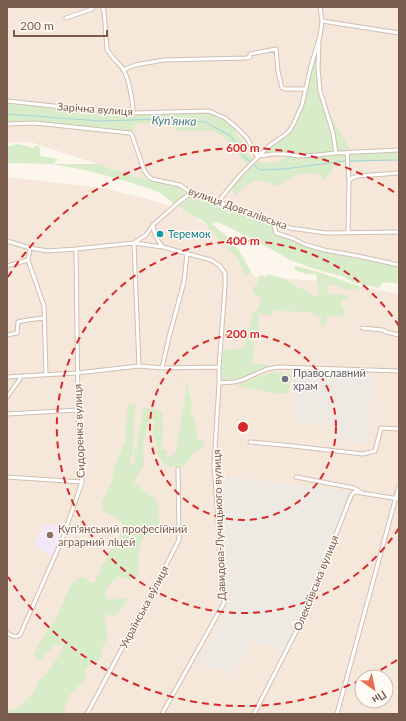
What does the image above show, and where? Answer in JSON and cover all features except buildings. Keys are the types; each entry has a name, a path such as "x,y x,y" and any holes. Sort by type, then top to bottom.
{"street":[{"path":"66,18 92,9 93,7"},
{"path":"102,7 104,11 107,49 109,54 123,70 127,78 133,113"},
{"path":"218,202 230,186 272,143 290,130 299,113 319,37 322,21 320,7"},
{"path":"322,21 399,33"},
{"path":"319,37 318,68 320,91 333,133 336,153"},
{"path":"123,70 135,65 164,60 248,58 250,57 250,54 276,49 278,71 282,88 306,89"},
{"name":"Зарічна вулиця","path":"7,101 133,113 209,111 217,113 225,118 244,134 256,154 259,156"},
{"name":"вулиця Довгалівська","path":"7,124 35,123 130,133 144,170 152,179 180,185 191,193 290,228 326,233 399,232"},
{"path":"259,156 273,154 299,156 399,150"},
{"path":"347,152 349,181 348,232"},
{"path":"349,181 358,176 399,173"},
{"path":"134,243 146,235 153,226 191,193"},
{"path":"273,222 276,233 304,244 324,250 399,265"},
{"path":"153,226 156,239 163,247"},
{"path":"7,241 30,248 48,251 134,243 163,247 187,253 184,282 162,368"},
{"path":"134,243 139,366"},
{"path":"30,248 28,260 44,306 46,375"},
{"name":"Сидоренка вулиця","path":"7,633 14,637 20,635 62,540 82,482 77,373 76,249"},
{"name":"Давидова-Лучицького вулиця","path":"162,714 224,603 214,465 219,383 218,367 225,287 224,273 219,265 210,260 187,253"},
{"path":"7,266 28,260"},
{"path":"7,335 17,333 18,322 44,318"},
{"path":"362,328 383,330 399,335"},
{"path":"7,377 77,373 139,366 162,368 218,367"},
{"path":"219,383 242,380 267,369 279,367 399,371"},
{"path":"7,397 22,376"},
{"path":"7,414 78,410"},
{"path":"250,442 363,454 375,451 381,428 399,429"},
{"name":"Українська вулиця","path":"87,714 179,540 178,470"},
{"path":"7,477 82,482"},
{"path":"296,477 354,488 364,494 397,499"},
{"path":"338,714 397,499 399,486"},
{"name":"Олексіївська вулиця","path":"254,714 302,620 351,496 355,492 364,494"}],"shaded area":[{"path":"7,7 399,7 399,267 357,260 146,180 30,142 7,143"},
{"path":"7,177 102,188 144,198 190,212 234,250 255,277 336,282 399,294 399,706 397,714 7,714"},
{"path":"296,373 373,378 368,443 336,441 337,425 293,422"},
{"path":"221,476 353,492 285,654 253,640 232,676 197,662 225,613 228,576"},
{"name":"Куп'янський професійний аграрний ліцей","path":"66,525 54,557 35,545 42,526"}],"green space":[{"path":"319,37 320,89 322,99 351,152 399,150 399,162 392,160 339,163 334,167 325,180 320,175 304,173 294,176 280,186 256,180 247,184 236,195 232,191 234,184 250,169 228,141 215,131 177,131 167,121 136,124 130,133 36,121 7,121 7,100 106,111 206,113 221,119 234,127 237,135 245,144 249,155 257,161 265,163 278,162 289,155 259,156 286,134 299,113"},
{"path":"16,144 33,148 37,145 40,148 40,156 58,159 53,164 98,164 136,177 177,186 187,197 202,199 224,209 230,208 271,222 273,229 308,247 399,267 399,284 384,282 379,288 355,283 341,276 321,271 290,260 218,222 212,224 229,238 239,250 251,272 250,274 245,274 237,258 203,221 177,206 159,192 89,171 52,164 7,163 7,147"},
{"path":"296,266 360,286 357,289 344,289 334,285 327,285 327,291 330,294 345,295 348,297 341,301 346,313 335,317 327,316 326,325 323,326 320,324 321,316 316,316 313,312 274,310 270,316 259,313 257,334 254,334 253,364 264,364 268,366 317,367 267,369 243,380 219,383 220,353 226,349 242,348 246,341 244,334 245,329 250,328 252,312 259,309 260,297 252,291 257,284 260,275 266,276 268,274 285,279 317,298 319,289 316,274 308,274 295,270 294,268"},
{"path":"275,372 291,374 289,393 270,392 237,385 267,374"},
{"path":"174,373 187,384 192,404 190,410 195,421 197,437 198,440 205,441 203,449 197,450 193,453 184,466 178,468 164,465 159,458 152,433 155,422 153,419 150,419 143,444 144,464 134,482 155,499 158,506 160,530 141,540 138,556 139,575 131,580 119,576 108,586 105,593 106,597 112,600 121,598 128,599 124,606 114,616 108,614 104,619 108,637 102,648 102,655 97,662 85,667 87,677 69,696 64,714 7,714 7,709 13,710 33,694 38,682 48,672 63,649 62,645 55,645 44,656 44,662 33,655 48,628 55,622 70,586 83,576 92,583 95,582 101,568 120,536 122,523 114,516 103,511 102,502 112,482 114,468 125,442 128,403 136,404 134,416 133,453 130,465 134,464 134,453 138,446 143,410 145,408 162,412 163,430 161,449 167,450 167,456 171,457 176,451 186,385"}],"waterway":[{"name":"Куп'янка","path":"7,114 100,121 160,119 205,122 231,136 244,157 251,162"},
{"name":"Куп'янка","path":"350,161 399,160"},
{"name":"Куп'янка","path":"253,164 260,170 284,169 345,161"}],"place":[{"name":"Теремок","path":"160,234"},
{"name":"Православний храм","path":"285,379"},
{"name":"Куп'янський професійний аграрний ліцей","path":"50,535"}]}
